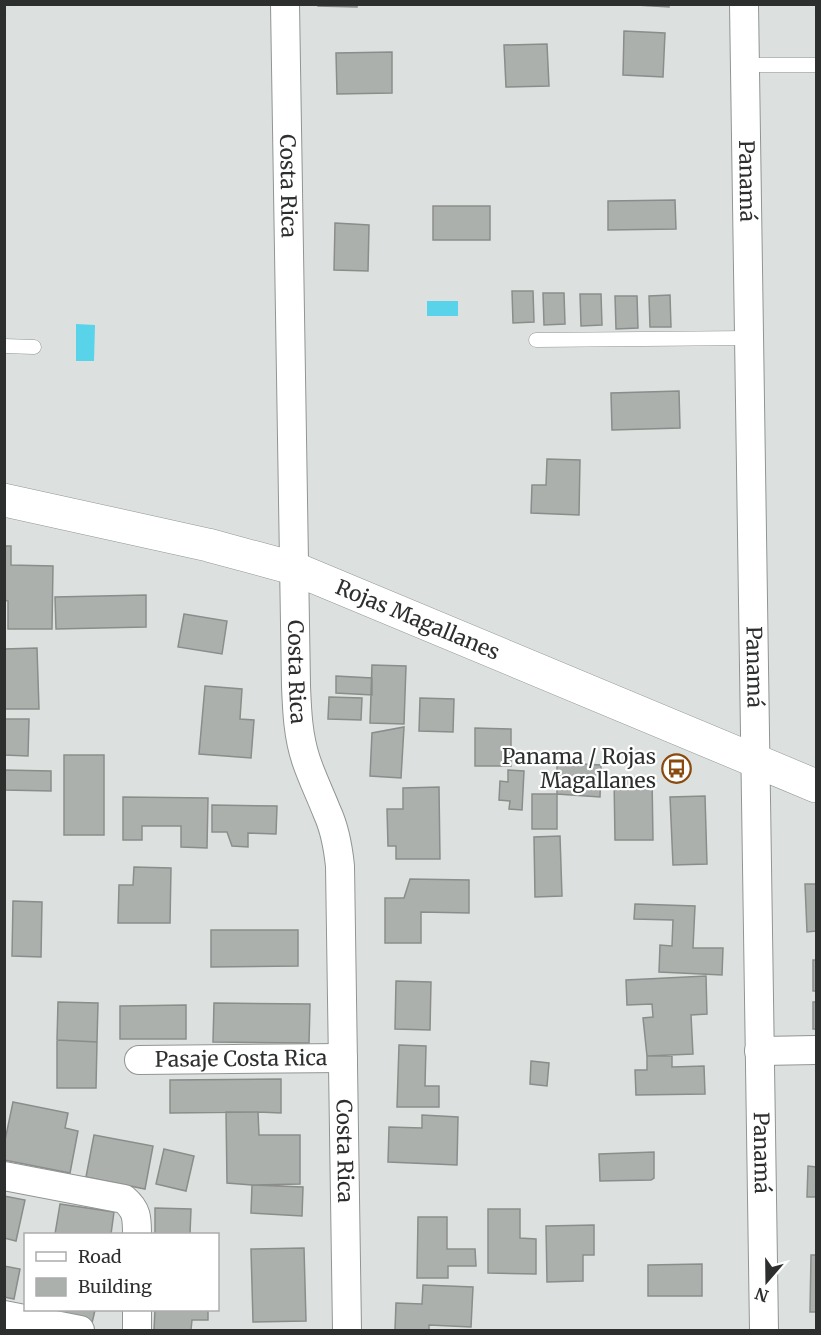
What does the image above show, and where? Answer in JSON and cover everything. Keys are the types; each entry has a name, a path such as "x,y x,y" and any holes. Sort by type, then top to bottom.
{"main road":[{"name":"Rojas Magallanes","path":"4,500 208,545 293,568 816,786"}],"street":[{"name":"Costa Rica","path":"285,4 297,714 300,737 312,777 334,830 340,866 347,1330"},
{"name":"Panamá","path":"744,4 764,1330"},
{"path":"759,1051 816,1050"},
{"name":"Pasaje Costa Rica","path":"139,1060 343,1058"},
{"path":"4,1176 124,1199 136,1214 137,1233"},
{"path":"137,1311 137,1330"},
{"path":"4,1316 80,1330"}],"lane":[{"path":"745,65 816,65"},
{"path":"536,340 748,338"},
{"path":"4,346 34,346"}],"water":[{"path":"427,301 458,301 458,316 427,316"},
{"path":"76,324 95,325 94,361 76,361"}],"building":[{"path":"318,4 357,4 357,7 318,6"},
{"path":"619,4 669,4 669,7"},
{"path":"624,31 665,33 663,77 623,75"},
{"path":"547,44 549,86 506,87 504,45"},
{"path":"392,52 392,93 337,94 336,53"},
{"path":"675,200 676,229 608,230 608,201"},
{"path":"433,206 490,206 490,240 433,240"},
{"path":"335,223 369,225 368,271 334,270"},
{"path":"512,291 533,291 534,322 513,323"},
{"path":"543,293 564,293 565,324 544,325"},
{"path":"580,294 601,294 602,325 581,326"},
{"path":"670,295 671,327 650,327 649,296"},
{"path":"615,296 637,296 638,328 616,329"},
{"path":"679,391 680,428 612,430 611,393"},
{"path":"547,459 580,460 579,515 531,513 532,485 546,485"},
{"path":"4,546 11,546 11,565 53,566 52,629 8,629 8,601 4,600"},
{"path":"146,595 146,627 56,629 55,597"},
{"path":"184,614 227,621 222,654 178,647"},
{"path":"37,648 39,709 4,709 4,649"},
{"path":"372,665 406,666 404,724 370,723"},
{"path":"336,676 372,678 372,695 336,693"},
{"path":"205,686 242,689 240,719 254,720 251,758 199,754"},
{"path":"329,697 362,698 361,720 328,719"},
{"path":"420,698 454,699 453,732 419,731"},
{"path":"4,719 29,719 28,756 4,755"},
{"path":"404,727 401,778 370,776 372,733"},
{"path":"475,728 511,729 511,766 475,766"},
{"path":"64,755 104,755 104,835 64,835"},
{"path":"557,763 601,765 600,797 557,794"},
{"path":"4,770 51,771 51,791 4,790"},
{"path":"508,770 524,771 522,810 509,809 510,801 499,800 500,781 508,782"},
{"path":"614,777 652,777 653,840 615,840"},
{"path":"439,787 440,859 396,859 396,846 388,846 387,809 403,809 403,788"},
{"path":"532,794 557,794 557,829 532,829"},
{"path":"705,796 707,864 673,865 670,797"},
{"path":"123,797 208,798 207,848 181,847 181,826 142,826 142,840 123,840"},
{"path":"212,805 277,806 276,834 248,833 248,847 232,846 227,832 212,832"},
{"path":"560,836 562,896 535,897 534,837"},
{"path":"134,867 171,868 170,923 118,923 119,885 133,885"},
{"path":"410,879 469,880 469,913 421,912 421,943 385,943 385,898 404,898"},
{"path":"805,884 816,884 816,931 807,932"},
{"path":"13,901 42,902 41,957 12,956"},
{"path":"635,904 695,906 693,948 723,948 722,975 659,972 660,945 672,946 673,920 634,919"},
{"path":"211,930 298,930 298,966 211,967"},
{"path":"813,960 816,960 816,991 813,991"},
{"path":"706,976 707,1014 691,1015 693,1054 647,1056 643,1018 653,1017 652,1004 627,1005 626,980"},
{"path":"396,981 431,982 430,1030 395,1029"},
{"path":"58,1002 98,1003 97,1042 57,1040"},
{"path":"813,1002 816,1002 816,1029 813,1029"},
{"path":"214,1003 310,1004 309,1043 213,1042"},
{"path":"186,1005 186,1039 120,1039 120,1006"},
{"path":"57,1040 97,1042 96,1088 57,1088"},
{"path":"399,1045 426,1046 425,1086 439,1086 439,1107 397,1107"},
{"path":"647,1056 672,1056 672,1067 704,1066 705,1094 636,1095 635,1070 647,1070"},
{"path":"531,1061 549,1063 547,1086 530,1084"},
{"path":"281,1079 281,1113 170,1113 170,1080"},
{"path":"13,1102 68,1113 65,1128 78,1131 70,1173 4,1160 4,1145"},
{"path":"226,1112 258,1112 259,1135 300,1135 300,1184 227,1183"},
{"path":"422,1115 458,1117 457,1165 388,1162 389,1127 422,1128"},
{"path":"94,1135 153,1146 145,1189 86,1177"},
{"path":"164,1149 194,1156 186,1191 156,1184"},
{"path":"654,1152 654,1178 651,1180 600,1181 599,1154"},
{"path":"808,1166 816,1167 816,1197 807,1197"},
{"path":"252,1185 303,1187 302,1216 251,1213"},
{"path":"4,1196 25,1200 16,1241 4,1238"},
{"path":"60,1204 114,1212 111,1233 55,1233"},
{"path":"155,1208 191,1209 190,1233 155,1233"},
{"path":"488,1209 520,1209 520,1238 536,1239 536,1274 488,1273"},
{"path":"418,1217 447,1217 447,1249 475,1249 476,1266 448,1266 448,1278 417,1278"},
{"path":"594,1225 594,1255 583,1255 583,1281 547,1282 546,1226"},
{"path":"304,1248 306,1321 253,1322 251,1249"},
{"path":"811,1255 816,1255 816,1312 810,1312"},
{"path":"702,1264 702,1296 648,1296 648,1265"},
{"path":"4,1266 20,1269 14,1299 4,1297"},
{"path":"423,1285 473,1287 471,1327 429,1325 429,1330 395,1330 396,1303 422,1304"},
{"path":"34,1311 95,1311 92,1323"},
{"path":"155,1311 208,1311 208,1320 192,1320 191,1330 154,1330"}],"place":[{"name":"Panama / Rojas Magallanes","path":"677,769"}]}
